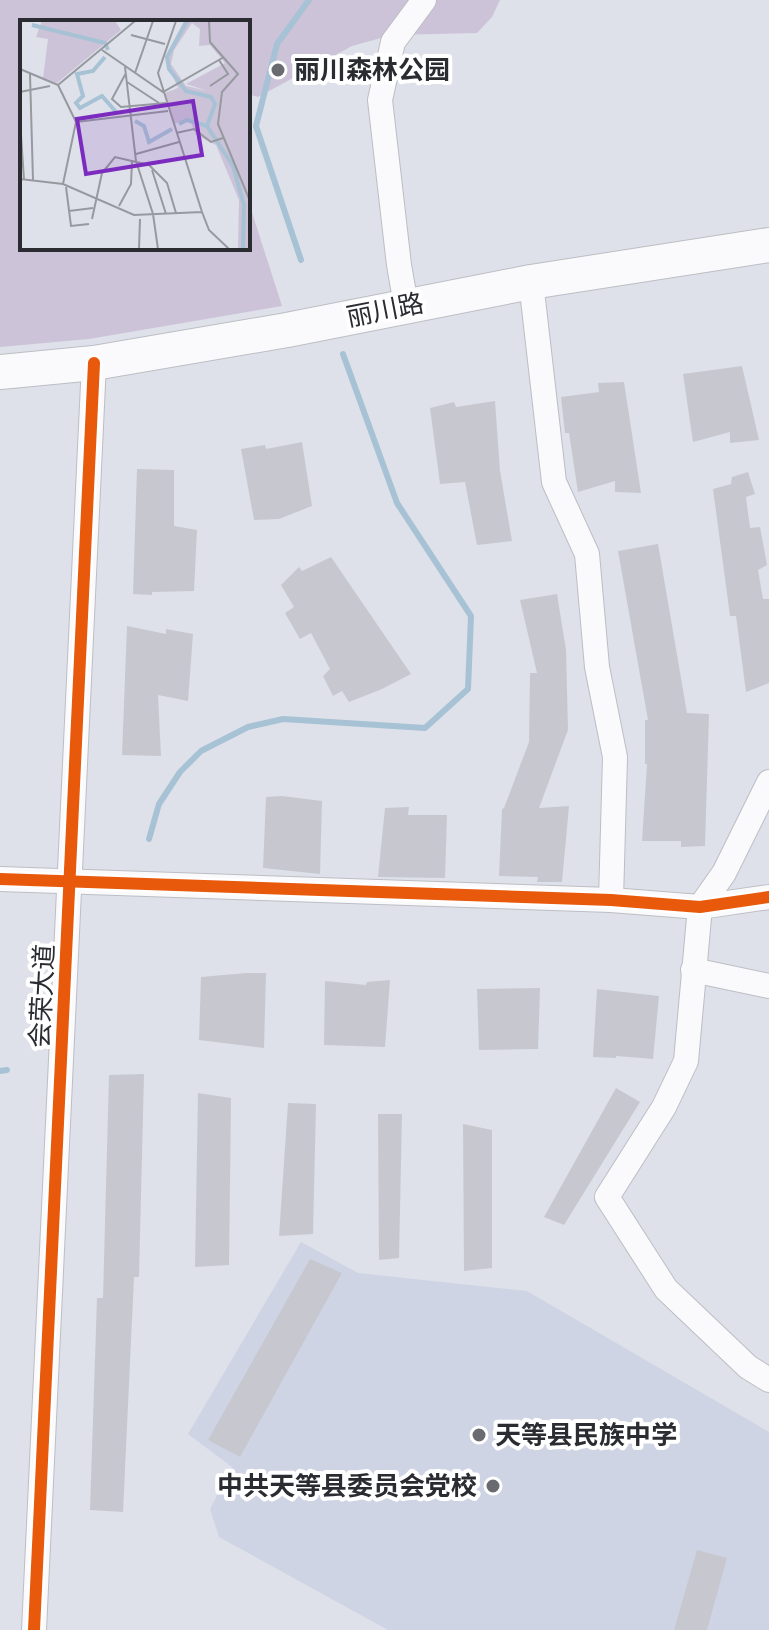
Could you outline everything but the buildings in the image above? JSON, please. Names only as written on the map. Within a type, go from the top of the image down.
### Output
[{"type":"main road","name":"丽川路","points":[[0,372],[94,363],[287,330],[531,282],[769,245]]},
{"type":"street","points":[[406,305],[380,100],[393,42],[424,0]]},
{"type":"street","points":[[531,282],[554,482],[587,554],[597,667],[615,757],[611,900]]},
{"type":"street","name":"会荣大道","points":[[34,1630],[94,363]]},
{"type":"street","points":[[769,782],[724,873],[700,907],[686,1061],[664,1107],[607,1197],[666,1289],[748,1367],[769,1380]]},
{"type":"street","points":[[0,879],[611,900],[700,907],[769,897]]},
{"type":"street","points":[[693,970],[769,986]]},
{"type":"shaded area","points":[[0,0],[500,0],[492,17],[477,33],[392,35],[352,46],[258,97],[250,95],[250,20],[20,20],[20,250],[250,250],[250,206],[282,306],[89,339],[0,347]]},
{"type":"shaded area","name":"天等县民族中学","points":[[301,1242],[358,1273],[527,1291],[769,1432],[769,1630],[388,1630],[219,1537],[210,1509],[232,1467],[188,1434]]},
{"type":"waterway","points":[[301,260],[256,126],[277,44],[309,0]]},
{"type":"waterway","points":[[149,839],[159,804],[180,772],[201,751],[248,727],[283,719],[425,728],[468,689],[471,616],[397,503],[343,354]]},
{"type":"waterway","points":[[0,1071],[7,1070]]},
{"type":"cycle path","points":[[34,1630],[94,363]]},
{"type":"cycle path","points":[[0,879],[611,900],[700,907],[769,897]]},
{"type":"place","name":"丽川森林公园","points":[[278,70]]},
{"type":"place","name":"天等县民族中学","points":[[479,1435]]},
{"type":"place","name":"中共天等县委员会党校","points":[[493,1486]]}]
